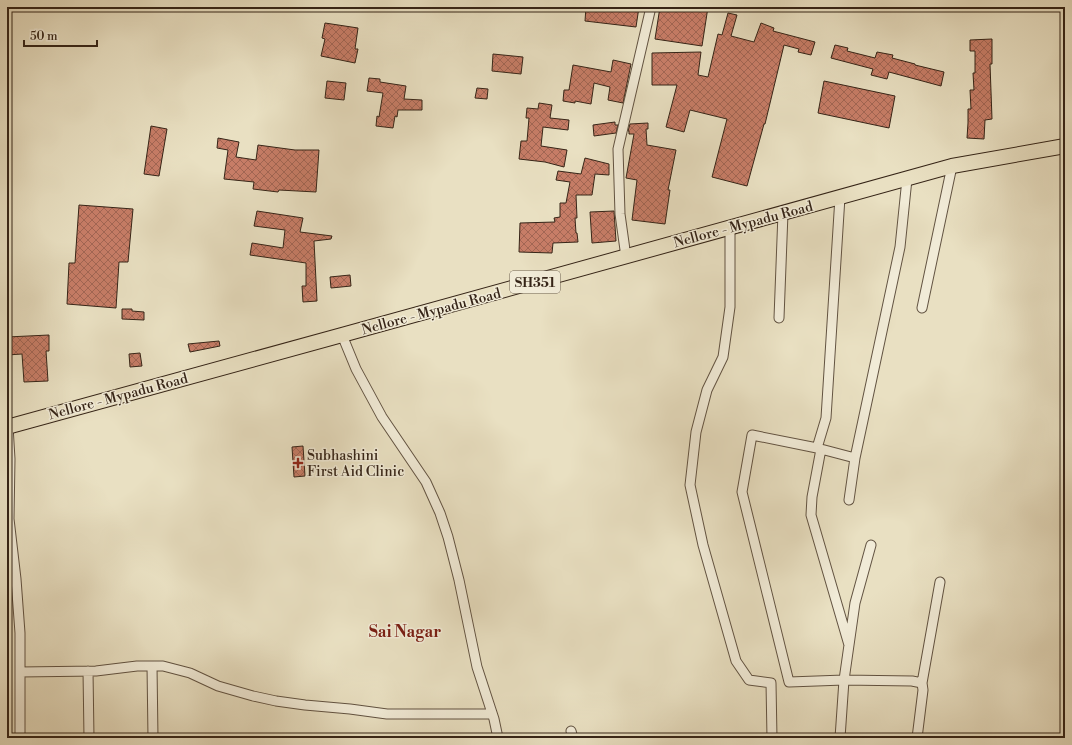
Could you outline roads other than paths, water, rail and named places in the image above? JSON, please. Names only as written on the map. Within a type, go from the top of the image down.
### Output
[{"type":"main road","name":"Nellore - Mypadu Road","points":[[7,427],[952,166],[1065,146]]},
{"type":"street","points":[[626,257],[620,214],[618,149],[651,7]]},
{"type":"street","points":[[922,308],[952,166]]},
{"type":"street","points":[[849,500],[878,347],[900,247],[907,179]]},
{"type":"street","points":[[840,197],[826,418],[819,448],[811,515],[849,645]]},
{"type":"street","points":[[779,318],[783,213]]},
{"type":"street","points":[[730,228],[730,307],[723,357],[707,390],[696,432],[690,485],[703,545],[736,661],[749,680],[771,683],[772,738]]},
{"type":"street","points":[[342,335],[360,376],[382,416],[426,482],[440,513],[448,537],[477,668],[498,738]]},
{"type":"street","points":[[7,427],[10,458],[9,519],[16,579],[20,633],[20,738]]},
{"type":"street","points":[[856,458],[819,448],[752,435],[742,492],[789,682],[844,680],[912,681],[922,683]]},
{"type":"street","points":[[840,738],[844,680],[855,603],[871,545]]},
{"type":"street","points":[[917,738],[923,690],[922,683],[940,582]]},
{"type":"street","points":[[20,672],[88,671],[137,666],[163,666],[190,673],[218,686],[253,696],[291,703],[387,714],[492,714]]},
{"type":"street","points":[[152,666],[153,738]]},
{"type":"street","points":[[88,671],[89,738]]},
{"type":"place","name":"Subhashini First Aid Clinic","points":[[298,463]]},
{"type":"district","name":"Sai Nagar","points":[[405,631]]}]
